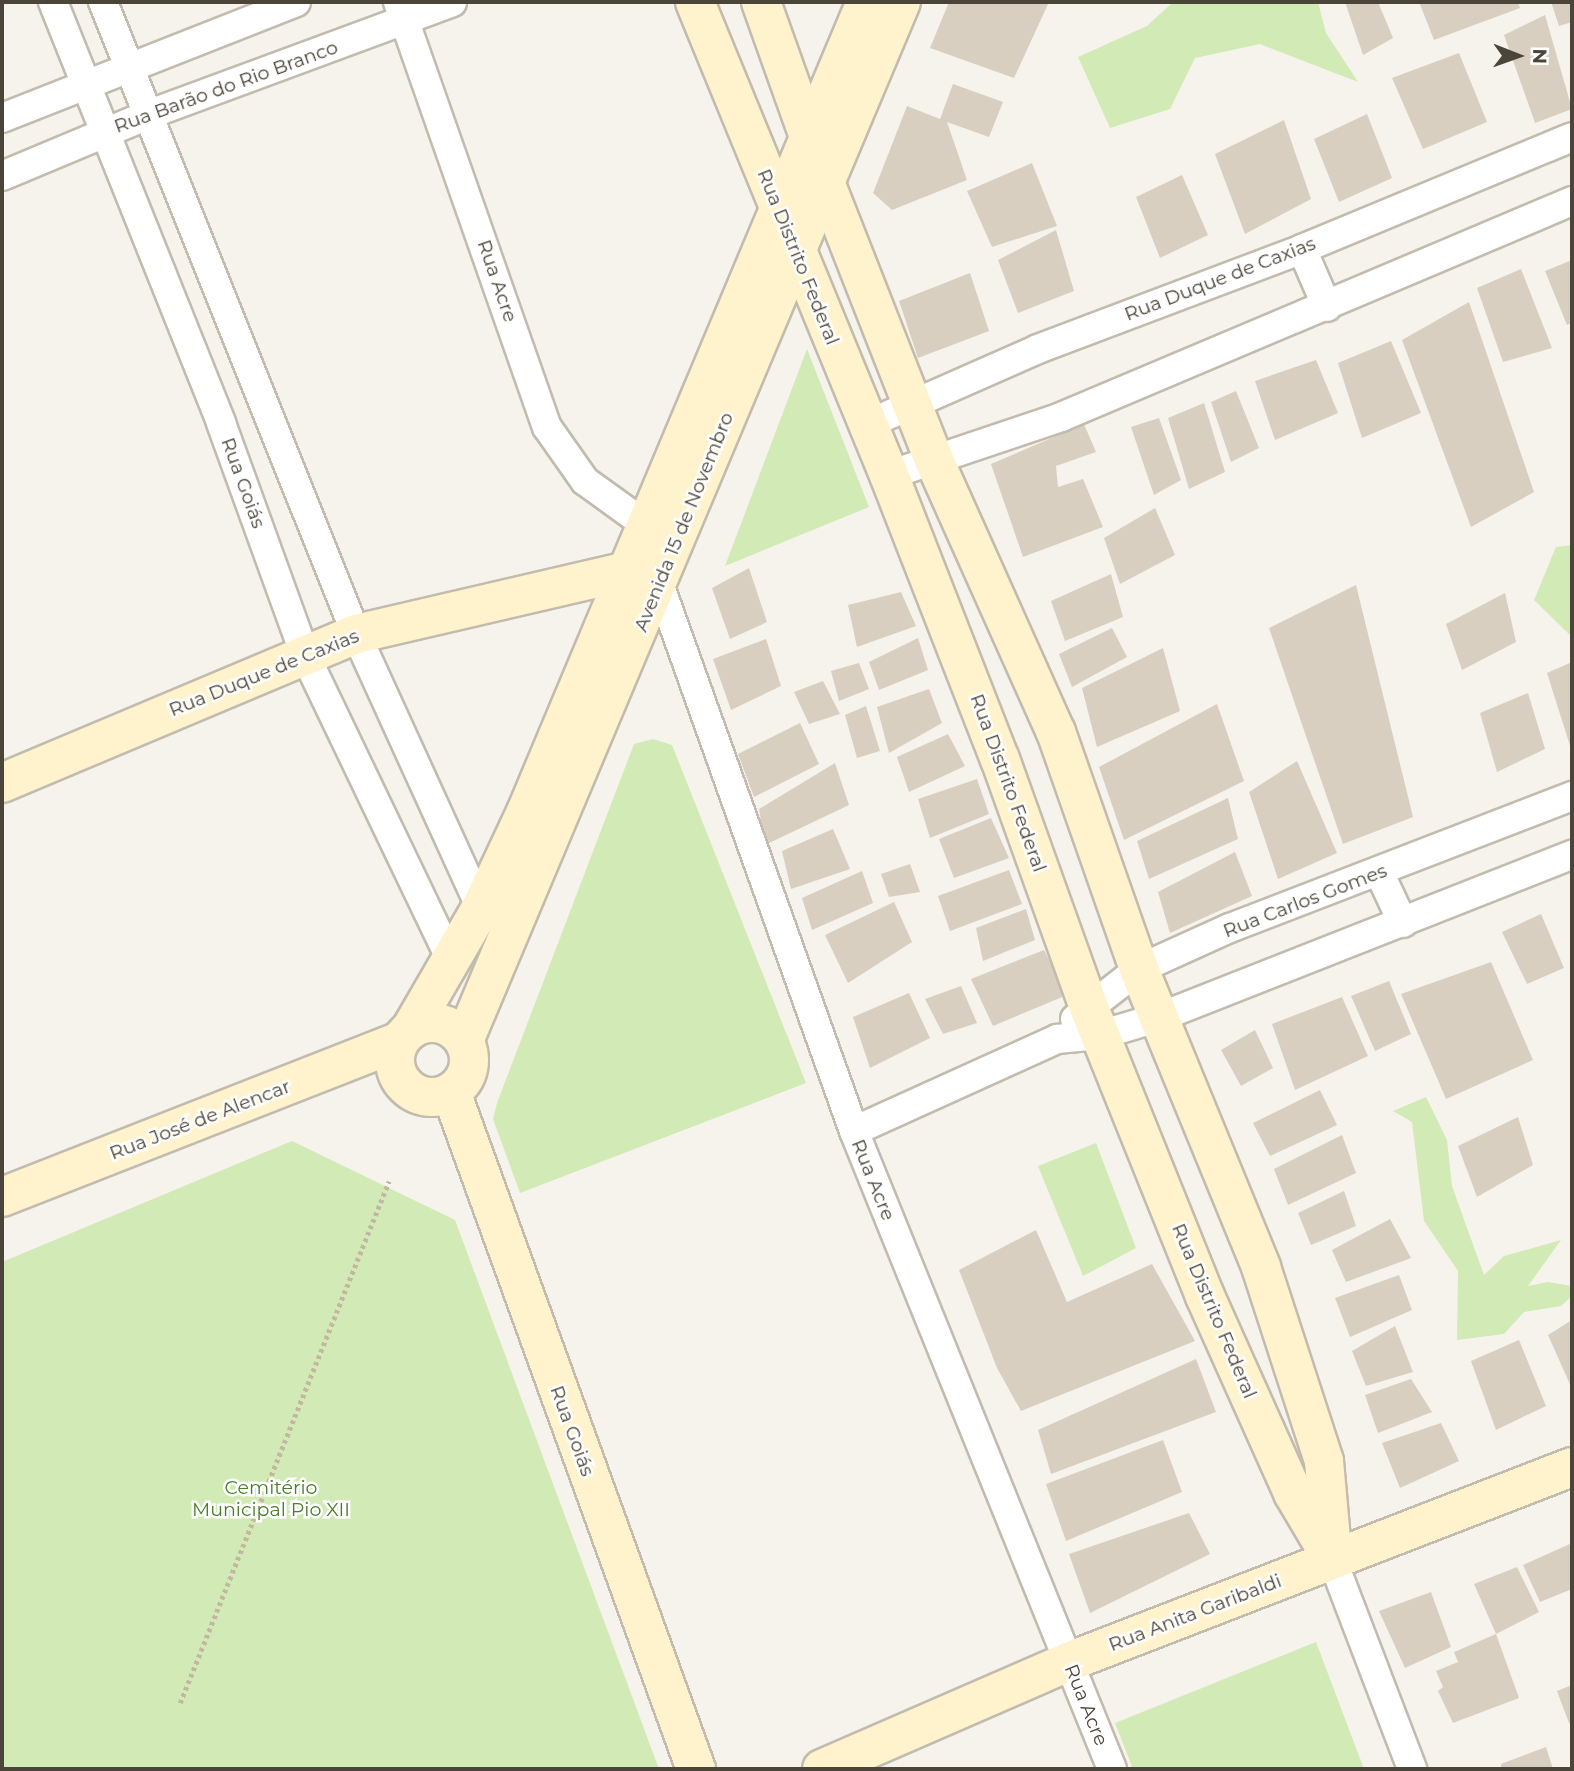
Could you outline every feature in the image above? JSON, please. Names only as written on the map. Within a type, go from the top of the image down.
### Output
[{"type":"street","name":"Rua Goiás","points":[[53,2],[221,423],[305,655],[450,957]]},
{"type":"street","points":[[103,2],[356,634],[481,908]]},
{"type":"street","points":[[2,118],[296,2]]},
{"type":"street","name":"Rua Barão do Rio Branco","points":[[2,176],[403,11],[452,2]]},
{"type":"street","name":"Rua Distrito Federal","points":[[695,2],[796,255],[889,475],[1000,759],[1094,1020],[1205,1296],[1293,1493],[1332,1559],[1412,1769]]},
{"type":"street","name":"Rua Distrito Federal","points":[[761,2],[825,182],[935,462],[1056,732],[1139,969],[1261,1267],[1324,1461],[1332,1559]]},
{"type":"street","name":"Avenida 15 de Novembro","points":[[866,2],[809,136],[780,214],[646,525],[641,577],[464,1041],[469,1059],[464,1079],[451,1092],[432,1098],[414,1093],[399,1079],[394,1061],[405,1035],[481,908],[526,812],[641,577],[796,255],[901,2]]},
{"type":"street","name":"Rua Acre","points":[[403,11],[547,427],[585,481],[646,525]]},
{"type":"street","name":"Rua Duque de Caxias","points":[[868,424],[912,402],[1301,248],[1572,136]]},
{"type":"street","points":[[889,475],[935,462],[1061,417],[1327,307],[1572,201]]},
{"type":"street","points":[[1301,248],[1327,307]]},
{"type":"street","points":[[221,423],[264,406]]},
{"type":"street","name":"Rua Acre","points":[[641,577],[854,1131],[1112,1769]]},
{"type":"street","name":"Rua Duque de Caxias","points":[[2,783],[356,634],[641,577]]},
{"type":"street","points":[[1000,759],[1056,732]]},
{"type":"street","name":"Rua Carlos Gomes","points":[[854,1131],[1094,1020],[1139,969],[1230,928],[1380,874],[1572,796]]},
{"type":"street","points":[[1094,1020],[1160,1017],[1572,855]]},
{"type":"street","points":[[1380,874],[1403,923]]},
{"type":"street","points":[[405,1035],[441,1024],[464,1041]]},
{"type":"street","name":"Rua José de Alencar","points":[[2,1197],[405,1035]]},
{"type":"street","name":"Rua Goiás","points":[[451,1092],[696,1769]]},
{"type":"street","points":[[1205,1296],[1261,1267]]},
{"type":"street","name":"Rua Anita Garibaldi","points":[[822,1769],[1068,1662],[1572,1467]]},
{"type":"path","points":[[180,1703],[389,1181]]},
{"type":"green space","points":[[1173,2],[1318,2],[1326,33],[1358,82],[1260,44],[1195,58],[1170,109],[1110,128],[1078,57],[1147,26]]},
{"type":"green space","points":[[807,349],[869,507],[725,566]]},
{"type":"green space","points":[[1572,545],[1572,637],[1534,600],[1556,547]]},
{"type":"green space","points":[[653,739],[672,745],[806,1083],[520,1193],[493,1119],[497,1103],[634,744]]},
{"type":"green space","points":[[1426,1097],[1447,1140],[1452,1186],[1484,1275],[1504,1256],[1561,1240],[1528,1286],[1548,1282],[1572,1286],[1572,1296],[1561,1306],[1524,1312],[1504,1334],[1457,1340],[1458,1271],[1424,1221],[1412,1122],[1393,1111]]},
{"type":"green space","name":"Cemitério Municipal Pio XII","points":[[292,1141],[455,1220],[659,1769],[2,1769],[2,1262]]},
{"type":"green space","points":[[1096,1143],[1136,1248],[1083,1276],[1038,1166]]},
{"type":"green space","points":[[1316,1642],[1364,1769],[1133,1769],[1115,1723]]},
{"type":"building","points":[[949,2],[1049,2],[1014,78],[930,48]]},
{"type":"building","points":[[1345,2],[1378,2],[1393,38],[1363,55]]},
{"type":"building","points":[[1419,2],[1518,2],[1520,8],[1434,40]]},
{"type":"building","points":[[1551,2],[1572,2],[1572,22],[1559,26]]},
{"type":"building","points":[[1545,15],[1572,109],[1535,123],[1504,35]]},
{"type":"building","points":[[1459,53],[1487,122],[1423,149],[1392,78]]},
{"type":"building","points":[[953,84],[1003,102],[989,137],[947,122],[967,180],[892,210],[873,193],[907,106],[940,119]]},
{"type":"building","points":[[1367,114],[1392,178],[1339,202],[1314,139]]},
{"type":"building","points":[[1284,120],[1311,199],[1245,234],[1215,154]]},
{"type":"building","points":[[1032,163],[1057,226],[992,247],[967,191]]},
{"type":"building","points":[[1182,175],[1208,235],[1160,258],[1136,197]]},
{"type":"building","points":[[1056,230],[1074,291],[1018,313],[998,260]]},
{"type":"building","points":[[1572,260],[1572,323],[1567,325],[1545,271]]},
{"type":"building","points":[[1521,269],[1552,348],[1503,362],[1477,288]]},
{"type":"building","points":[[970,273],[989,331],[918,358],[899,301]]},
{"type":"building","points":[[1469,302],[1534,492],[1471,527],[1402,340]]},
{"type":"building","points":[[1391,341],[1421,413],[1362,438],[1338,363]]},
{"type":"building","points":[[1316,360],[1338,413],[1275,440],[1255,381]]},
{"type":"building","points":[[1236,391],[1259,448],[1231,462],[1211,402]]},
{"type":"building","points":[[1204,403],[1225,472],[1189,489],[1168,418]]},
{"type":"building","points":[[1159,418],[1181,480],[1154,495],[1131,427]]},
{"type":"building","points":[[1084,424],[1096,452],[1056,466],[1058,487],[1083,479],[1103,527],[1023,557],[991,464]]},
{"type":"building","points":[[1155,508],[1175,555],[1120,584],[1104,538]]},
{"type":"building","points":[[749,568],[767,622],[730,639],[712,588]]},
{"type":"building","points":[[1111,574],[1123,617],[1065,641],[1051,601]]},
{"type":"building","points":[[1356,585],[1413,817],[1343,844],[1269,628]]},
{"type":"building","points":[[901,592],[916,626],[857,647],[848,605]]},
{"type":"building","points":[[1505,593],[1516,642],[1462,670],[1446,624]]},
{"type":"building","points":[[1112,628],[1127,657],[1072,687],[1059,654]]},
{"type":"building","points":[[918,638],[928,670],[879,690],[869,662]]},
{"type":"building","points":[[766,639],[781,686],[731,710],[713,659]]},
{"type":"building","points":[[1163,648],[1180,711],[1097,747],[1082,688]]},
{"type":"building","points":[[1572,662],[1572,752],[1547,673]]},
{"type":"building","points":[[859,663],[869,689],[839,701],[831,671]]},
{"type":"building","points":[[823,681],[840,714],[809,724],[794,692]]},
{"type":"building","points":[[929,689],[942,723],[889,753],[877,707]]},
{"type":"building","points":[[1528,693],[1545,749],[1497,772],[1480,713]]},
{"type":"building","points":[[1217,704],[1244,781],[1124,840],[1099,767]]},
{"type":"building","points":[[866,706],[880,751],[857,758],[845,715]]},
{"type":"building","points":[[800,723],[819,764],[754,797],[738,754]]},
{"type":"building","points":[[948,734],[965,766],[909,792],[897,757]]},
{"type":"building","points":[[1297,761],[1337,853],[1278,879],[1249,792]]},
{"type":"building","points":[[835,763],[849,805],[765,845],[759,809]]},
{"type":"building","points":[[977,779],[989,814],[930,838],[918,799]]},
{"type":"building","points":[[1228,798],[1238,839],[1149,879],[1137,841]]},
{"type":"building","points":[[991,818],[1009,858],[954,878],[939,839]]},
{"type":"building","points":[[833,829],[850,869],[791,889],[782,851]]},
{"type":"building","points":[[1235,852],[1252,896],[1170,933],[1158,892]]},
{"type":"building","points":[[910,864],[920,892],[889,897],[881,874]]},
{"type":"building","points":[[1009,870],[1022,904],[950,931],[938,896]]},
{"type":"building","points":[[862,871],[873,903],[812,930],[802,898]]},
{"type":"building","points":[[894,902],[912,942],[848,983],[825,935]]},
{"type":"building","points":[[1026,909],[1035,940],[983,961],[976,928]]},
{"type":"building","points":[[1541,914],[1564,968],[1527,984],[1502,932]]},
{"type":"building","points":[[1044,950],[1067,995],[993,1026],[971,979]]},
{"type":"building","points":[[1491,962],[1533,1060],[1446,1099],[1401,994]]},
{"type":"building","points":[[1389,981],[1411,1034],[1375,1051],[1351,996]]},
{"type":"building","points":[[961,986],[977,1023],[943,1034],[925,999]]},
{"type":"building","points":[[909,993],[930,1038],[870,1068],[853,1017]]},
{"type":"building","points":[[1342,997],[1368,1056],[1295,1090],[1272,1024]]},
{"type":"building","points":[[1255,1030],[1273,1068],[1241,1086],[1221,1050]]},
{"type":"building","points":[[1320,1090],[1337,1125],[1270,1156],[1253,1123]]},
{"type":"building","points":[[1518,1117],[1533,1165],[1477,1197],[1458,1146]]},
{"type":"building","points":[[1342,1135],[1356,1173],[1288,1205],[1274,1169]]},
{"type":"building","points":[[1344,1191],[1356,1226],[1311,1245],[1298,1213]]},
{"type":"building","points":[[1390,1219],[1411,1258],[1346,1282],[1332,1250]]},
{"type":"building","points":[[1036,1230],[1067,1302],[1152,1264],[1195,1341],[1021,1411],[997,1368],[959,1270]]},
{"type":"building","points":[[1399,1275],[1412,1310],[1350,1337],[1335,1298]]},
{"type":"building","points":[[1572,1320],[1572,1389],[1548,1335]]},
{"type":"building","points":[[1395,1326],[1413,1372],[1366,1386],[1352,1351]]},
{"type":"building","points":[[1519,1340],[1546,1406],[1496,1430],[1471,1361]]},
{"type":"building","points":[[1196,1359],[1216,1412],[1051,1474],[1038,1430]]},
{"type":"building","points":[[1411,1379],[1432,1412],[1378,1433],[1365,1395]]},
{"type":"building","points":[[1441,1423],[1459,1461],[1400,1488],[1382,1443]]},
{"type":"building","points":[[1163,1440],[1182,1492],[1066,1541],[1046,1484]]},
{"type":"building","points":[[1189,1513],[1210,1554],[1090,1613],[1069,1554]]},
{"type":"building","points":[[1572,1543],[1572,1589],[1540,1602],[1523,1565]]},
{"type":"building","points":[[1517,1567],[1539,1612],[1496,1634],[1474,1584]]},
{"type":"building","points":[[1431,1592],[1451,1647],[1405,1668],[1379,1611]]},
{"type":"building","points":[[1496,1634],[1519,1698],[1453,1723],[1438,1691],[1443,1687],[1436,1671],[1458,1662],[1454,1652]]},
{"type":"building","points":[[1572,1685],[1572,1722],[1569,1723],[1557,1691]]},
{"type":"building","points":[[1546,1747],[1553,1769],[1501,1769],[1501,1764]]}]
